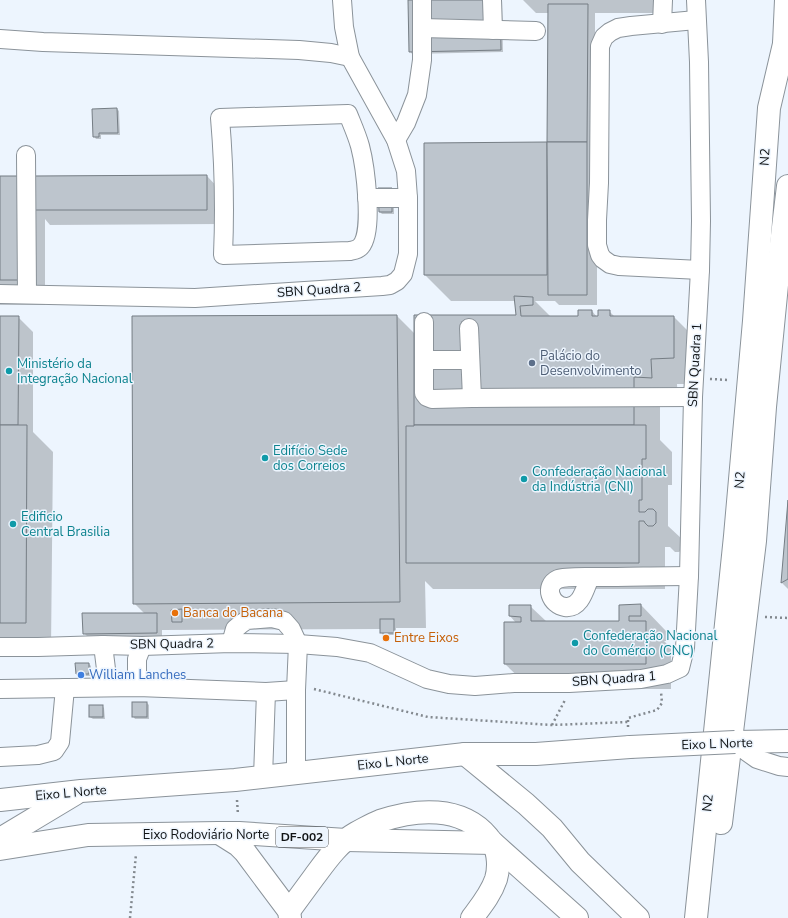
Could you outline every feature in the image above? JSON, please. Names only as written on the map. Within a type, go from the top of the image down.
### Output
[{"type":"main road","name":"N2","points":[[786,0],[784,44],[788,78]]},
{"type":"main road","name":"N2","points":[[696,918],[734,544],[754,321],[769,108],[784,44]]},
{"type":"main road","name":"N2","points":[[711,918],[714,879],[755,541],[764,415],[788,186]]},
{"type":"main road","points":[[754,321],[763,304],[768,257],[773,248],[781,244]]},
{"type":"main road","points":[[747,399],[752,415],[745,524],[748,533],[755,541]]},
{"type":"main road","name":"Eixo L Norte","points":[[0,800],[81,791],[235,780],[465,754],[536,754],[630,747],[788,741]]},
{"type":"main road","points":[[465,754],[526,804],[552,828],[580,862],[638,918]]},
{"type":"main road","points":[[0,839],[81,791]]},
{"type":"main road","points":[[219,833],[238,845],[289,914],[328,858],[346,840],[379,822],[404,815],[430,812],[452,814],[468,820],[481,829],[493,843],[577,918]]},
{"type":"main road","name":"Eixo Rodoviário Norte","points":[[0,849],[88,835],[219,833],[346,840],[493,843]]},
{"type":"main road","points":[[472,918],[491,891],[496,878],[498,864],[493,843]]},
{"type":"street","name":"SBN Quadra 2","points":[[0,294],[195,298],[382,286],[390,285],[397,281],[403,274],[408,254],[408,198],[406,171],[396,140],[350,57],[344,27],[342,0]]},
{"type":"street","points":[[396,140],[406,123],[417,95],[422,60],[422,0]]},
{"type":"street","points":[[492,0],[493,30]]},
{"type":"street","points":[[662,24],[663,0]]},
{"type":"street","name":"SBN Quadra 1","points":[[298,644],[370,653],[427,679],[449,684],[475,686],[514,683],[569,683],[641,679],[667,674],[680,668],[685,648],[689,576],[692,397],[695,370],[700,270],[701,214],[699,62],[696,0]]},
{"type":"street","points":[[696,20],[618,28],[604,37],[600,46],[597,245],[603,259],[610,264],[618,266],[700,270]]},
{"type":"street","points":[[422,28],[536,31]]},
{"type":"street","points":[[0,39],[299,50],[331,53],[350,57]]},
{"type":"street","points":[[348,114],[360,146],[367,198],[368,228],[362,246],[357,250],[223,256],[224,183],[220,118],[348,114]]},
{"type":"street","points":[[26,155],[27,294]]},
{"type":"street","points":[[367,198],[408,198]]},
{"type":"street","points":[[424,322],[424,393],[427,397],[432,399],[692,397]]},
{"type":"street","points":[[469,328],[472,398]]},
{"type":"street","points":[[424,360],[470,360]]},
{"type":"street","points":[[590,577],[689,576]]},
{"type":"street","points":[[231,643],[235,629],[247,620],[272,618],[284,621],[291,629],[298,644],[296,687],[296,773]]},
{"type":"street","name":"SBN Quadra 2","points":[[0,648],[231,643],[298,644]]},
{"type":"street","points":[[103,645],[106,669],[103,687]]},
{"type":"street","points":[[138,687],[137,659],[142,646]]},
{"type":"street","points":[[0,689],[138,687],[266,692],[296,687]]},
{"type":"street","points":[[0,756],[38,755],[54,751],[60,742],[65,688]]},
{"type":"street","points":[[263,776],[266,692]]},
{"type":"street","points":[[734,742],[757,758],[784,766]]},
{"type":"path","points":[[705,379],[730,380]]},
{"type":"path","points":[[764,617],[788,618]]},
{"type":"path","points":[[296,687],[428,717],[552,725],[628,720],[657,710]]},
{"type":"path","points":[[552,725],[566,698]]},
{"type":"path","points":[[130,918],[137,835]]},
{"type":"building","points":[[408,0],[500,0],[501,50],[409,52]]},
{"type":"building","points":[[548,4],[588,4],[587,142],[547,142]]},
{"type":"building","points":[[117,108],[118,133],[99,133],[99,137],[93,137],[92,109]]},
{"type":"building","points":[[547,142],[547,275],[424,275],[424,143]]},
{"type":"building","points":[[547,142],[587,142],[587,295],[548,295]]},
{"type":"building","points":[[207,175],[207,210],[34,210],[34,176]]},
{"type":"building","points":[[0,176],[19,176],[20,280],[0,280]]},
{"type":"building","points":[[378,188],[392,188],[392,212],[379,212]]},
{"type":"building","name":"Palácio do Desenvolvimento","points":[[514,296],[533,297],[533,305],[520,306],[521,316],[578,316],[578,310],[592,310],[592,316],[598,316],[598,310],[610,310],[610,316],[674,316],[674,358],[651,359],[652,378],[634,377],[634,425],[414,425],[414,315],[516,315]]},
{"type":"building","name":"Edifício Sede dos Correios","points":[[397,315],[400,602],[133,604],[132,316]]},
{"type":"building","name":"Ministério da Integração Nacional","points":[[0,316],[19,316],[18,425],[0,425]]},
{"type":"building","name":"Edificio Central Brasilia","points":[[0,425],[27,425],[26,623],[0,623]]},
{"type":"building","name":"Confederação Nacional da Indústria (CNI)","points":[[646,425],[646,459],[642,459],[642,500],[639,500],[639,512],[645,512],[648,509],[653,509],[656,512],[656,523],[653,526],[648,526],[644,521],[639,521],[639,563],[406,563],[406,426]]},
{"type":"building","points":[[788,500],[788,579],[781,583]]},
{"type":"building","name":"Confederação Nacional do Comércio (CNC)","points":[[641,604],[641,616],[629,616],[629,621],[646,621],[646,664],[504,664],[504,622],[521,622],[521,617],[509,616],[509,605],[531,605],[531,621],[619,621],[619,605]]},
{"type":"building","points":[[182,609],[182,622],[172,622],[171,610]]},
{"type":"building","points":[[82,613],[157,613],[157,633],[83,634]]},
{"type":"building","points":[[380,619],[394,619],[394,633],[380,633]]},
{"type":"building","points":[[75,663],[89,663],[89,674],[76,674]]},
{"type":"building","points":[[132,702],[147,702],[147,717],[132,717]]},
{"type":"building","points":[[89,705],[103,705],[103,717],[89,717]]},
{"type":"place","name":"Palácio do Desenvolvimento","points":[[532,363]]},
{"type":"place","name":"Ministério da Integração Nacional","points":[[9,371]]},
{"type":"place","name":"Edifício Sede dos Correios","points":[[265,458]]},
{"type":"place","name":"Confederação Nacional da Indústria (CNI)","points":[[524,479]]},
{"type":"place","name":"Edificio Central Brasilia","points":[[13,524]]},
{"type":"place","name":"Banca do Bacana","points":[[175,613]]},
{"type":"place","name":"Entre Eixos","points":[[386,638]]},
{"type":"place","name":"Confederação Nacional do Comércio (CNC)","points":[[575,643]]},
{"type":"place","name":"William Lanches","points":[[81,675]]}]
